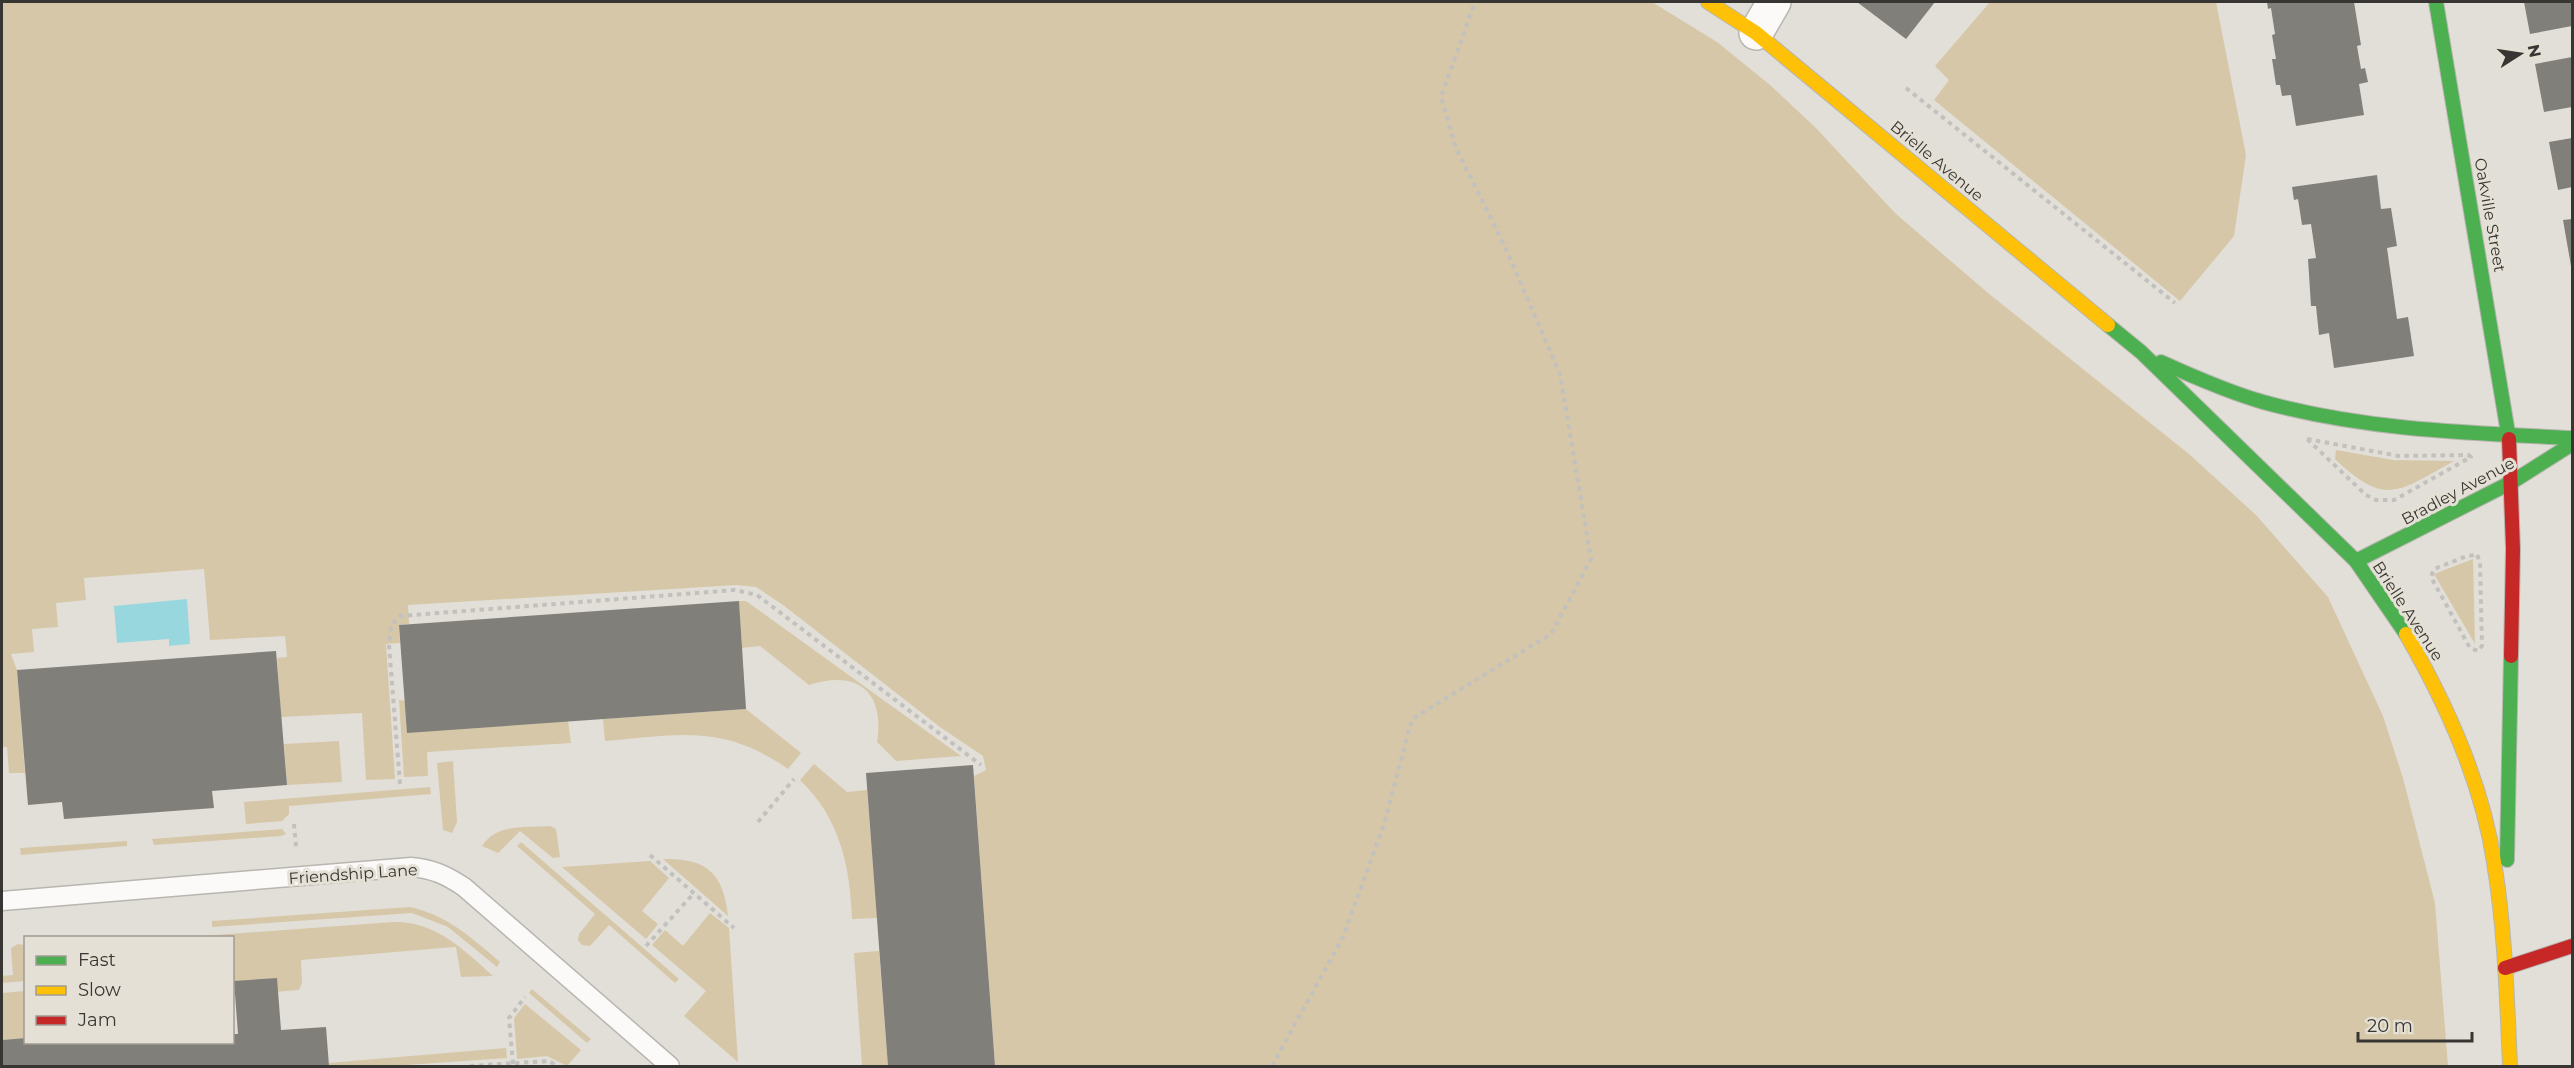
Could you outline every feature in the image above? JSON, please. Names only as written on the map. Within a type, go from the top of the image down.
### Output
[{"type":"street","name":"Brielle Avenue","points":[[1708,2],[1756,33],[2141,352],[2356,561],[2389,606],[2428,672],[2460,743],[2482,811],[2494,861],[2505,968],[2510,1066]]},
{"type":"street","points":[[1756,33],[1774,2]]},
{"type":"street","name":"Oakville Street","points":[[2436,2],[2509,435]]},
{"type":"street","name":"Brielle Avenue","points":[[2141,352],[2177,370],[2252,400],[2342,421],[2428,432],[2572,438]]},
{"type":"street","name":"Brielle Avenue","points":[[2505,968],[2512,482],[2509,435]]},
{"type":"street","name":"Bradley Avenue","points":[[2356,561],[2512,482],[2572,444]]},
{"type":"street","points":[[2505,968],[2572,946]]},
{"type":"lane","name":"Friendship Lane","points":[[2,901],[411,867],[427,869],[442,873],[464,887],[670,1066]]},
{"type":"path","points":[[1272,1066],[1343,937],[1384,824],[1412,720],[1551,634],[1591,559],[1560,374],[1506,249],[1456,148],[1441,97],[1475,2]]},
{"type":"path","points":[[1906,88],[2175,303]]},
{"type":"path","points":[[2307,439],[2398,456],[2468,455],[2471,457],[2466,461],[2394,500],[2384,501],[2366,495],[2307,439]]},
{"type":"path","points":[[2477,555],[2480,561],[2482,646],[2478,651],[2470,648],[2431,577],[2434,569],[2468,556],[2477,555]]},
{"type":"path","points":[[400,784],[389,645],[391,625],[400,616],[735,590],[757,595],[981,765]]},
{"type":"path","points":[[758,822],[794,779]]},
{"type":"path","points":[[650,855],[734,928]]},
{"type":"path","points":[[646,946],[694,893]]},
{"type":"path","points":[[513,1064],[509,1018],[525,997]]},
{"type":"path","points":[[470,1066],[549,1061],[556,1066]]},
{"type":"shaded area","points":[[2,2],[1652,2],[1717,42],[1770,85],[1815,127],[1895,213],[1988,293],[2189,454],[2256,515],[2328,597],[2383,716],[2403,778],[2435,903],[2448,1066],[995,1066],[974,776],[986,770],[983,756],[940,727],[783,605],[756,587],[737,585],[408,605],[409,624],[399,625],[400,643],[386,644],[395,779],[366,780],[362,713],[281,717],[277,658],[287,657],[285,636],[210,640],[204,569],[84,578],[86,600],[56,603],[58,627],[32,629],[34,652],[11,654],[17,670],[25,773],[9,773],[7,747],[2,747]]},
{"type":"shaded area","points":[[1990,2],[2216,2],[2246,155],[2234,236],[2180,301],[1934,100],[1949,80],[1935,66]]},
{"type":"shaded area","points":[[2336,450],[2393,460],[2454,461],[2406,486],[2393,490],[2381,489],[2367,484],[2352,474],[2335,459]]},
{"type":"shaded area","points":[[2473,559],[2475,644],[2434,574]]},
{"type":"shaded area","points":[[739,601],[746,601],[961,756],[896,761],[877,742],[877,710],[872,698],[864,689],[854,683],[841,680],[809,685],[760,646],[742,648]]},
{"type":"shaded area","points":[[399,700],[568,721],[571,743],[427,752],[428,776],[404,777]]},
{"type":"shaded area","points":[[746,709],[801,753],[788,769],[764,754],[721,738],[678,735],[605,741],[603,719]]},
{"type":"shaded area","points":[[339,741],[342,782],[287,785],[284,744]]},
{"type":"shaded area","points":[[453,761],[457,822],[452,833],[443,830],[437,763]]},
{"type":"shaded area","points":[[814,764],[847,792],[867,790],[877,918],[852,919],[849,880],[834,827],[825,810],[800,780]]},
{"type":"shaded area","points":[[430,787],[431,794],[289,806],[289,814],[282,821],[246,824],[244,802]]},
{"type":"shaded area","points":[[550,826],[556,829],[560,857],[553,858],[520,831],[498,853],[482,846],[496,833],[504,830]]},
{"type":"shaded area","points":[[282,829],[286,834],[281,836],[154,845],[152,839]]},
{"type":"shaded area","points":[[127,841],[127,846],[21,855],[20,848]]},
{"type":"shaded area","points":[[521,842],[679,979],[675,983],[609,925],[590,946],[582,945],[578,940],[579,934],[595,914],[517,846]]},
{"type":"shaded area","points":[[663,859],[691,861],[710,871],[722,889],[728,916]]},
{"type":"shaded area","points":[[650,861],[669,878],[642,911],[658,924],[646,939],[562,867]]},
{"type":"shaded area","points":[[410,907],[436,916],[458,928],[500,962],[497,967],[448,927],[412,913],[212,927],[212,921]]},
{"type":"shaded area","points":[[710,913],[729,928],[738,1062],[684,1016],[706,991],[652,945],[665,930],[683,946]]},
{"type":"shaded area","points":[[393,922],[408,923],[423,926],[448,939],[493,976],[461,977],[456,947],[442,948],[301,960],[302,983],[299,990],[234,995],[234,936],[203,936]]},
{"type":"shaded area","points":[[18,944],[24,945],[24,981],[2,983],[2,976],[13,975],[11,948]]},
{"type":"shaded area","points":[[879,951],[888,1066],[862,1066],[854,953]]},
{"type":"shaded area","points":[[532,989],[591,1039],[587,1043],[529,993]]},
{"type":"shaded area","points":[[24,991],[24,1038],[2,1040],[2,993]]},
{"type":"shaded area","points":[[525,1004],[581,1050],[567,1066],[547,1056],[517,1059],[514,1018]]},
{"type":"shaded area","points":[[506,1048],[507,1058],[392,1066],[329,1066],[329,1063]]},
{"type":"water","points":[[187,599],[190,644],[169,646],[169,639],[117,643],[114,606]]},
{"type":"building","points":[[1857,2],[1935,2],[1906,39]]},
{"type":"building","points":[[2267,2],[2354,2],[2361,45],[2357,46],[2361,69],[2365,68],[2368,82],[2359,84],[2364,115],[2296,126],[2291,95],[2282,96],[2280,85],[2276,85],[2272,59],[2276,59],[2272,35],[2275,34],[2271,8],[2268,9]]},
{"type":"building","points":[[2524,2],[2572,2],[2572,26],[2530,34]]},
{"type":"building","points":[[2572,57],[2572,107],[2544,112],[2535,64]]},
{"type":"building","points":[[2572,138],[2572,187],[2558,190],[2549,142]]},
{"type":"building","points":[[2377,175],[2381,209],[2391,208],[2397,246],[2387,248],[2397,319],[2408,317],[2414,356],[2334,368],[2329,333],[2319,335],[2316,306],[2311,306],[2308,259],[2316,258],[2311,224],[2302,225],[2298,199],[2294,200],[2292,187]]},
{"type":"building","points":[[2572,219],[2572,266],[2571,266],[2563,220]]},
{"type":"building","points":[[739,601],[746,709],[407,733],[399,625]]},
{"type":"building","points":[[276,651],[287,785],[212,791],[214,808],[64,819],[62,802],[28,805],[17,670]]},
{"type":"building","points":[[973,765],[995,1066],[888,1066],[866,773]]},
{"type":"building","points":[[277,978],[281,1030],[326,1027],[329,1066],[2,1066],[2,1040],[24,1038],[24,1044],[234,1044],[234,1034],[238,1034],[234,981]]},
{"type":"traffic: fast","points":[[2436,2],[2509,439]]},
{"type":"traffic: fast","points":[[2108,325],[2141,352],[2356,561],[2406,634]]},
{"type":"traffic: fast","points":[[2161,362],[2250,398],[2339,419],[2416,429],[2572,438]]},
{"type":"traffic: fast","points":[[2356,561],[2512,482],[2572,444]]},
{"type":"traffic: fast","points":[[2507,860],[2511,656]]},
{"type":"traffic: slow","points":[[1708,2],[1756,33],[2108,325]]},
{"type":"traffic: slow","points":[[2406,634],[2448,715],[2481,802],[2498,887],[2507,989],[2510,1066]]},
{"type":"traffic: jam","points":[[2509,439],[2513,549],[2511,656]]},
{"type":"traffic: jam","points":[[2505,968],[2572,946]]}]
